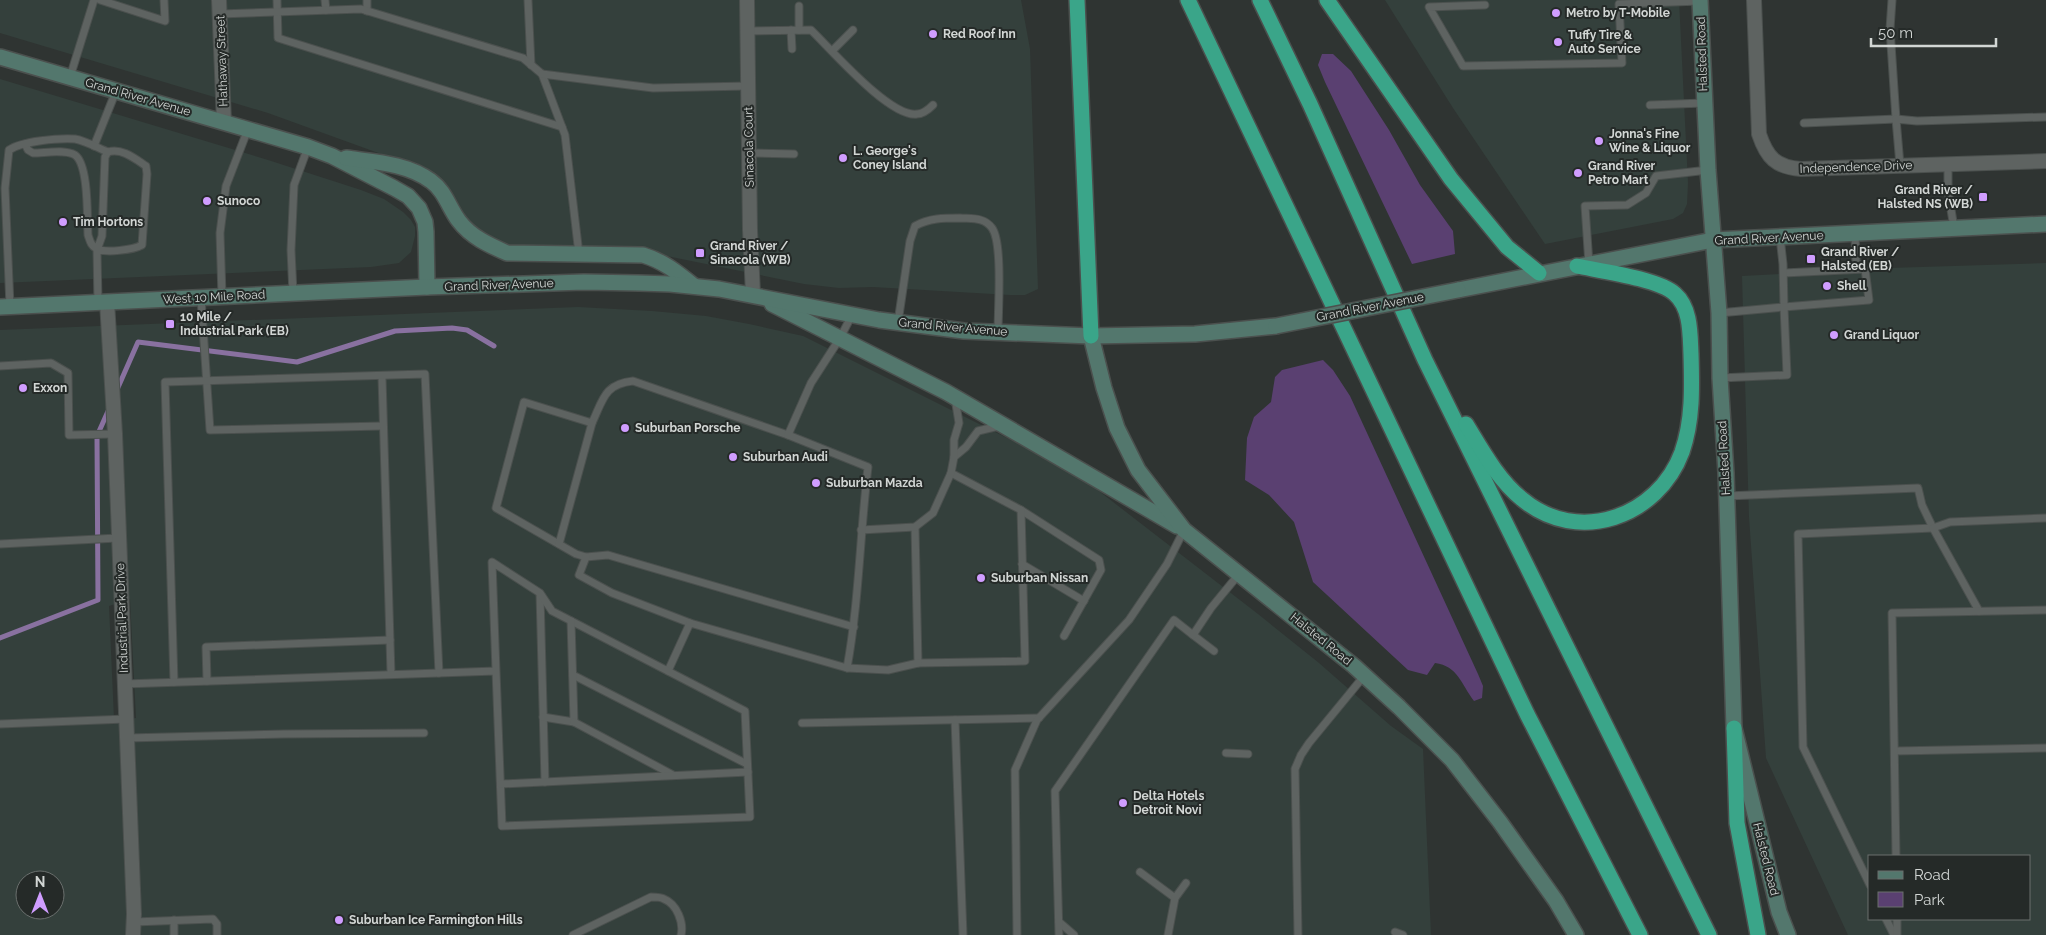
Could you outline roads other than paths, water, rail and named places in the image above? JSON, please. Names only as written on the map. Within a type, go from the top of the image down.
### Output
[{"type":"highway","points":[[1077,0],[1091,336]]},
{"type":"highway","points":[[1188,0],[1528,714],[1640,935]]},
{"type":"highway","points":[[1260,0],[1310,104],[1425,360],[1709,935]]},
{"type":"highway","points":[[1327,0],[1451,179],[1507,247],[1539,273]]},
{"type":"highway","points":[[1425,360],[1488,459],[1507,485],[1522,500],[1552,516],[1579,522],[1610,519],[1642,506],[1666,482],[1683,451],[1688,430],[1692,406],[1692,372],[1687,311],[1675,294],[1657,284],[1583,265]]},
{"type":"highway","points":[[1734,728],[1737,823],[1758,935]]},
{"type":"main road","name":"Halsted Road","points":[[1702,0],[1704,103],[1719,313],[1734,728],[1779,912],[1788,935]]},
{"type":"main road","name":"Grand River Avenue","points":[[0,57],[308,147],[332,156],[408,196],[419,208],[425,222],[427,287],[584,282],[670,284],[753,294],[852,315],[964,331],[1091,336],[1195,334],[1276,326],[1714,240],[2046,224]]},
{"type":"main road","name":"Grand River Avenue","points":[[332,156],[399,166],[431,181],[444,194],[459,221],[468,231],[487,244],[507,253],[643,255],[659,260],[694,286]]},
{"type":"main road","name":"West 10 Mile Road","points":[[5,306],[427,287]]},
{"type":"main road","points":[[753,294],[955,397],[1184,530]]},
{"type":"main road","name":"Halsted Road","points":[[1091,336],[1104,388],[1117,428],[1138,470],[1184,530],[1364,675],[1452,760],[1500,822],[1556,901],[1576,935]]},
{"type":"street","name":"Sinacola Court","points":[[747,0],[753,294]]},
{"type":"street","name":"Independence Drive","points":[[1754,0],[1759,134],[1764,150],[1775,161],[1787,168],[2046,161]]},
{"type":"street","name":"Hathaway Street","points":[[219,7],[224,122]]},
{"type":"street","name":"Industrial Park Drive","points":[[103,302],[115,434],[133,929]]},
{"type":"lane","points":[[70,77],[94,0]]},
{"type":"lane","points":[[100,0],[165,21],[164,0]]},
{"type":"lane","points":[[277,0],[278,38],[562,127]]},
{"type":"lane","points":[[325,0],[326,10]]},
{"type":"lane","points":[[366,0],[367,11]]},
{"type":"lane","points":[[528,0],[531,65]]},
{"type":"lane","points":[[1485,5],[1429,7],[1463,66],[1622,63],[1619,4],[1702,0]]},
{"type":"lane","points":[[1892,0],[1890,29],[1900,165]]},
{"type":"lane","points":[[792,49],[799,6]]},
{"type":"lane","points":[[219,7],[277,12],[361,9],[523,58],[542,74],[562,127],[568,160],[579,254]]},
{"type":"lane","points":[[747,32],[811,30],[882,100],[903,112],[916,114],[928,110],[933,104]]},
{"type":"lane","points":[[832,51],[853,30]]},
{"type":"lane","points":[[542,74],[653,88],[748,86]]},
{"type":"lane","points":[[94,146],[116,90]]},
{"type":"lane","points":[[1650,105],[1704,103]]},
{"type":"lane","points":[[1804,123],[2046,117]]},
{"type":"lane","points":[[222,296],[220,233],[226,186],[248,129]]},
{"type":"lane","points":[[5,306],[5,188],[9,150],[15,146],[25,144],[45,141],[75,139],[108,152],[130,155],[146,166],[144,236],[142,245],[137,248],[97,250],[91,244],[88,235],[84,174],[81,161],[75,155],[66,152],[33,153],[28,150],[25,144]]},
{"type":"lane","points":[[293,294],[291,250],[294,185],[308,147]]},
{"type":"lane","points":[[103,302],[97,250],[102,236],[105,156],[108,152]]},
{"type":"lane","points":[[749,153],[794,154]]},
{"type":"lane","points":[[1948,164],[1948,191],[1954,228]]},
{"type":"lane","points":[[1583,265],[1585,206],[1627,205],[1646,193],[1656,176],[1708,170]]},
{"type":"lane","points":[[898,322],[910,241],[915,226],[925,220],[948,218],[980,219],[992,228],[997,243],[999,273],[998,332]]},
{"type":"lane","points":[[1719,313],[1784,307],[1810,301],[1848,302],[1869,300],[1865,269],[1856,262],[1855,233]]},
{"type":"lane","points":[[1720,378],[1787,375],[1784,273],[1780,237]]},
{"type":"lane","points":[[1784,273],[1809,275],[1865,269]]},
{"type":"lane","points":[[1847,294],[1848,302]]},
{"type":"lane","points":[[201,298],[210,430],[382,426]]},
{"type":"lane","points":[[788,435],[811,383],[840,338],[852,315]]},
{"type":"lane","points":[[0,366],[51,363],[63,370],[68,373],[69,436],[115,434]]},
{"type":"lane","points":[[174,682],[165,382],[382,377],[425,374],[439,673]]},
{"type":"lane","points":[[382,377],[391,674]]},
{"type":"lane","points":[[559,544],[592,423],[609,389],[622,382],[632,381],[788,435],[868,467],[854,627],[847,668]]},
{"type":"lane","points":[[861,530],[915,527],[933,514],[951,472],[954,457],[954,440],[959,423],[955,397]]},
{"type":"lane","points":[[592,423],[524,402],[496,508],[586,557],[608,555],[854,627]]},
{"type":"lane","points":[[954,457],[966,447],[978,431],[1002,425]]},
{"type":"lane","points":[[951,472],[1021,510],[1099,560],[1101,570],[1064,636]]},
{"type":"lane","points":[[1726,496],[1918,488],[1922,505],[1933,528],[1979,611]]},
{"type":"lane","points":[[586,557],[579,576],[612,593],[690,623],[847,668],[888,670],[918,663],[1025,662],[1021,510]]},
{"type":"lane","points":[[1868,881],[1803,747],[1798,534],[1933,528],[1950,522],[2046,518]]},
{"type":"lane","points":[[915,527],[918,663]]},
{"type":"lane","points":[[1017,935],[1015,770],[1039,718],[1129,620],[1167,564],[1184,530]]},
{"type":"lane","points":[[0,544],[118,538]]},
{"type":"lane","points":[[492,562],[540,593],[552,611],[745,711],[750,817],[502,826],[492,562]]},
{"type":"lane","points":[[1022,564],[1084,601]]},
{"type":"lane","points":[[1193,635],[1211,608],[1239,573]]},
{"type":"lane","points":[[540,593],[545,782]]},
{"type":"lane","points":[[1896,855],[1892,612],[2046,610]]},
{"type":"lane","points":[[1060,935],[1055,791],[1174,620],[1214,651]]},
{"type":"lane","points":[[571,621],[574,722]]},
{"type":"lane","points":[[668,671],[690,623]]},
{"type":"lane","points":[[207,681],[206,647],[390,640]]},
{"type":"lane","points":[[124,684],[496,671]]},
{"type":"lane","points":[[573,675],[748,768]]},
{"type":"lane","points":[[1298,935],[1295,769],[1300,755],[1308,743],[1364,675]]},
{"type":"lane","points":[[543,717],[574,722],[674,776]]},
{"type":"lane","points":[[802,723],[1039,718]]},
{"type":"lane","points":[[0,724],[126,719]]},
{"type":"lane","points":[[955,720],[963,935]]},
{"type":"lane","points":[[126,738],[424,733]]},
{"type":"lane","points":[[1895,751],[2046,748]]},
{"type":"lane","points":[[1226,753],[1248,754]]},
{"type":"lane","points":[[501,784],[674,776],[748,768]]},
{"type":"lane","points":[[1140,872],[1174,898]]},
{"type":"lane","points":[[1168,935],[1174,898],[1186,883]]},
{"type":"lane","points":[[573,935],[651,897],[664,899],[674,908],[682,921],[681,935]]},
{"type":"lane","points":[[133,929],[174,920],[213,919],[217,924],[217,935]]},
{"type":"lane","points":[[174,920],[174,935]]},
{"type":"lane","points":[[1887,920],[1895,935]]},
{"type":"lane","points":[[1895,935],[1897,920]]},
{"type":"lane","points":[[1059,922],[1074,935]]},
{"type":"lane","points":[[1395,932],[1404,935]]},
{"type":"waterway","points":[[116,392],[138,342],[297,362],[395,331],[452,328],[467,330],[494,346]]},
{"type":"waterway","points":[[0,638],[98,600],[97,436],[109,409]]},
{"type":"place","name":"Metro by T-Mobile","points":[[1556,13]]},
{"type":"place","name":"Red Roof Inn","points":[[933,34]]},
{"type":"place","name":"Tuffy Tire & Auto Service","points":[[1558,42]]},
{"type":"place","name":"Jonna's Fine Wine & Liquor","points":[[1599,141]]},
{"type":"place","name":"L. George's Coney Island","points":[[843,158]]},
{"type":"place","name":"Grand River Petro Mart","points":[[1578,173]]},
{"type":"place","name":"Grand River / Halsted NS (WB)","points":[[1983,197]]},
{"type":"place","name":"Sunoco","points":[[207,201]]},
{"type":"place","name":"Tim Hortons","points":[[63,222]]},
{"type":"place","name":"Grand River / Sinacola (WB)","points":[[700,253]]},
{"type":"place","name":"Grand River / Halsted (EB)","points":[[1811,259]]},
{"type":"place","name":"Shell","points":[[1827,286]]},
{"type":"place","name":"10 Mile / Industrial Park (EB)","points":[[170,324]]},
{"type":"place","name":"Grand Liquor","points":[[1834,335]]},
{"type":"place","name":"Exxon","points":[[23,388]]},
{"type":"place","name":"Suburban Porsche","points":[[625,428]]},
{"type":"place","name":"Suburban Audi","points":[[733,457]]},
{"type":"place","name":"Suburban Mazda","points":[[816,483]]},
{"type":"place","name":"Suburban Nissan","points":[[981,578]]},
{"type":"place","name":"Delta Hotels Detroit Novi","points":[[1123,803]]},
{"type":"place","name":"Suburban Ice Farmington Hills","points":[[339,920]]}]
